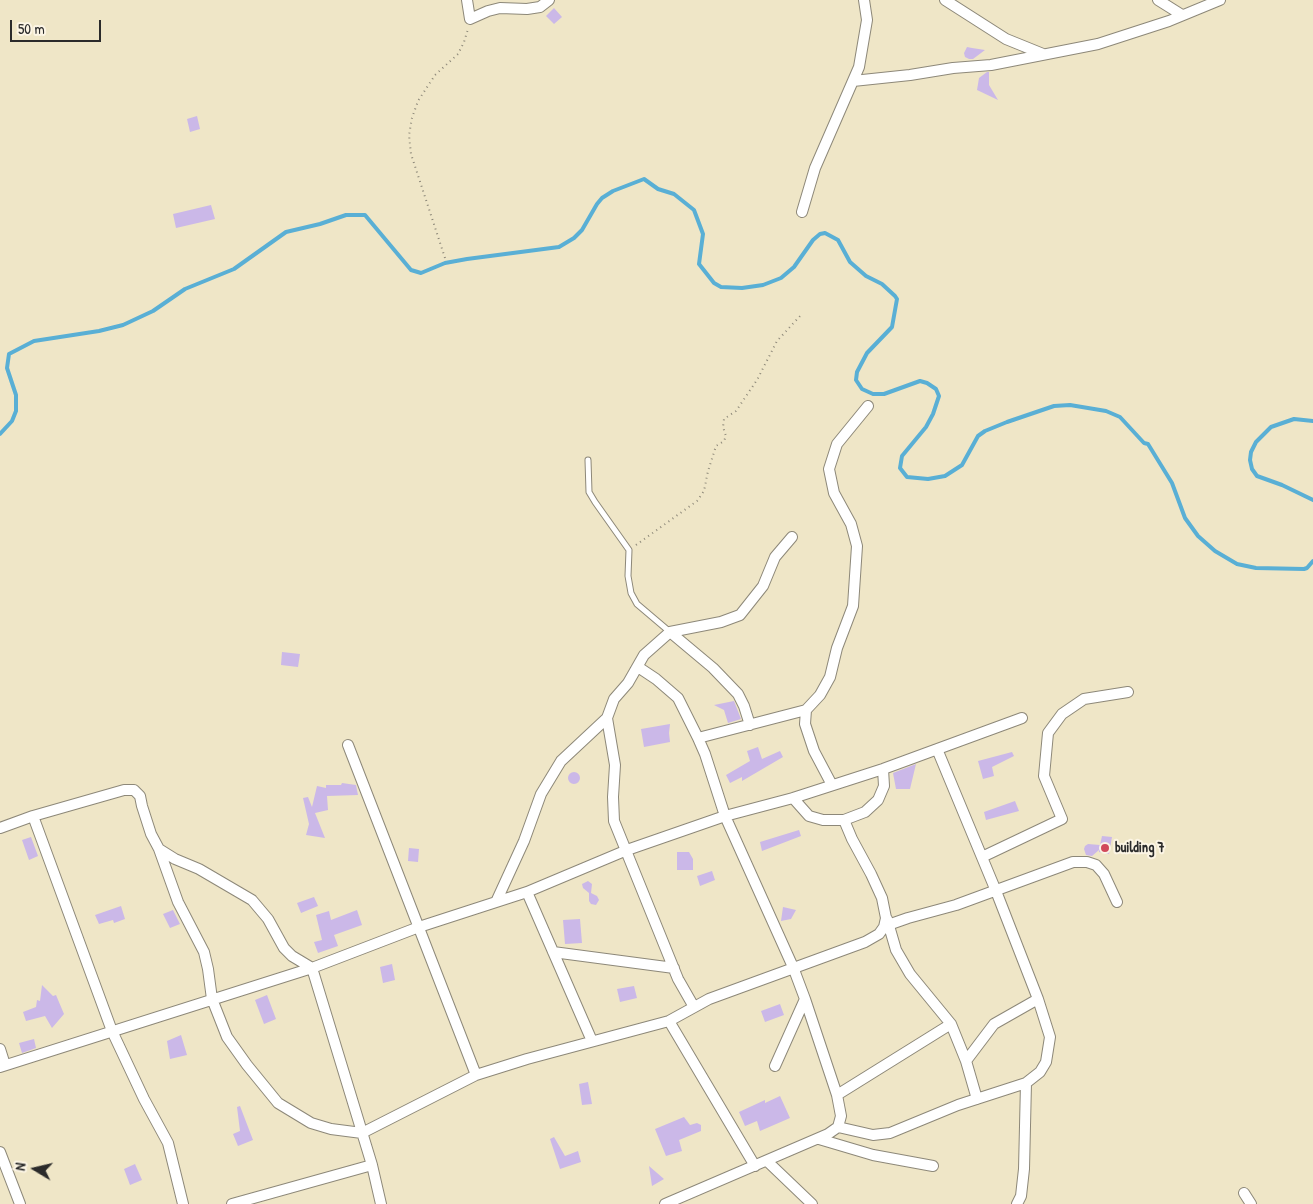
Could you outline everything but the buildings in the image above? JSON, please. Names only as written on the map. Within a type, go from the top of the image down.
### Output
[{"type":"street","points":[[467,0],[470,19],[500,8],[527,9],[540,7],[549,0]]},
{"type":"street","points":[[802,212],[815,168],[859,67],[867,20],[864,0]]},
{"type":"street","points":[[945,0],[1006,39],[1044,55]]},
{"type":"street","points":[[1158,0],[1182,15]]},
{"type":"street","points":[[854,81],[991,65],[1098,44],[1169,21],[1220,0]]},
{"type":"street","points":[[698,738],[806,710],[820,695],[830,677],[837,648],[853,606],[858,546],[851,524],[834,493],[830,469],[837,444],[868,406]]},
{"type":"street","points":[[496,902],[524,841],[541,794],[561,761],[607,718],[614,699],[628,683],[644,655],[670,632],[721,622],[740,615],[764,586],[775,557],[792,538]]},
{"type":"street","points":[[670,632],[714,668],[738,694],[750,725]]},
{"type":"street","points":[[638,666],[678,698],[698,738],[725,816],[793,967],[836,1095],[841,1116],[838,1126],[819,1139],[665,1204]]},
{"type":"street","points":[[982,857],[1062,819],[1044,776],[1048,733],[1062,714],[1084,699],[1128,692]]},
{"type":"street","points":[[806,710],[805,724],[814,751],[832,785]]},
{"type":"street","points":[[607,718],[615,765],[614,822],[627,850],[678,980],[694,1007]]},
{"type":"street","points":[[0,1050],[3,1066],[312,968],[419,927],[527,892],[627,850],[725,816],[793,798],[883,768],[1022,718]]},
{"type":"street","points":[[348,745],[476,1075]]},
{"type":"street","points":[[838,1126],[873,1135],[890,1134],[977,1099],[1026,1083],[1040,1072],[1046,1062],[1050,1037],[1038,999],[996,891],[937,749]]},
{"type":"street","points":[[793,798],[809,816],[824,820],[844,820],[865,812],[878,800],[884,786],[883,768]]},
{"type":"street","points":[[0,828],[33,816],[124,790],[134,790],[140,796],[151,834],[159,849],[178,902],[204,952],[212,999],[227,1037],[278,1103],[311,1122],[331,1129],[362,1133],[476,1075],[669,1020],[683,1015],[709,999],[865,942],[878,934],[887,922],[956,905],[1074,862],[1087,862],[1096,865],[1104,874],[1116,902]]},
{"type":"street","points":[[33,816],[112,1031],[144,1099],[168,1143],[183,1204]]},
{"type":"street","points":[[844,820],[882,898],[896,950],[910,974],[951,1024],[966,1061],[977,1099]]},
{"type":"street","points":[[159,849],[175,859],[199,869],[252,900],[268,919],[284,948],[292,956],[312,968],[372,1165],[381,1204]]},
{"type":"street","points":[[527,892],[592,1041]]},
{"type":"street","points":[[554,952],[674,968]]},
{"type":"street","points":[[775,1066],[805,999]]},
{"type":"street","points":[[966,1061],[994,1024],[1038,999]]},
{"type":"street","points":[[669,1020],[756,1166]]},
{"type":"street","points":[[836,1095],[951,1024]]},
{"type":"street","points":[[1017,1204],[1024,1169],[1026,1083]]},
{"type":"street","points":[[819,1139],[873,1156],[933,1166]]},
{"type":"street","points":[[0,1152],[20,1204]]},
{"type":"street","points":[[767,1161],[812,1204]]},
{"type":"street","points":[[232,1204],[372,1165]]},
{"type":"street","points":[[1244,1194],[1252,1204]]},
{"type":"lane","points":[[588,460],[589,492],[629,550],[628,576],[631,593],[638,604],[670,632]]},
{"type":"path","points":[[445,258],[411,154],[410,135],[412,118],[418,101],[435,75],[458,54],[464,42],[470,19]]},
{"type":"path","points":[[629,550],[697,501],[704,491],[716,446],[724,441],[726,436],[723,426],[724,420],[736,411],[757,380],[777,341],[802,316]]},
{"type":"waterway","points":[[0,434],[12,421],[16,411],[16,395],[7,368],[9,354],[34,341],[99,331],[123,325],[153,311],[185,289],[234,269],[286,232],[320,224],[346,215],[365,215],[411,270],[421,273],[445,263],[559,247],[574,238],[582,230],[602,198],[613,191],[644,179],[658,189],[674,194],[694,210],[703,234],[699,264],[714,283],[721,287],[742,288],[763,285],[781,278],[794,267],[813,240],[820,234],[825,233],[838,240],[850,262],[866,276],[882,284],[895,296],[897,299],[892,327],[867,353],[857,372],[856,380],[862,389],[873,394],[884,394],[920,381],[936,389],[939,396],[933,414],[926,427],[902,456],[900,468],[907,477],[928,479],[945,476],[962,465],[978,436],[985,431],[1054,406],[1070,405],[1106,411],[1120,417],[1144,443],[1148,444],[1172,483],[1185,518],[1198,536],[1215,551],[1237,564],[1256,568],[1304,569],[1313,561]]},
{"type":"waterway","points":[[1313,421],[1294,419],[1271,427],[1256,442],[1251,452],[1250,460],[1252,469],[1257,476],[1282,485],[1313,500]]},
{"type":"place","name":"building 7","points":[[1105,848]]}]
